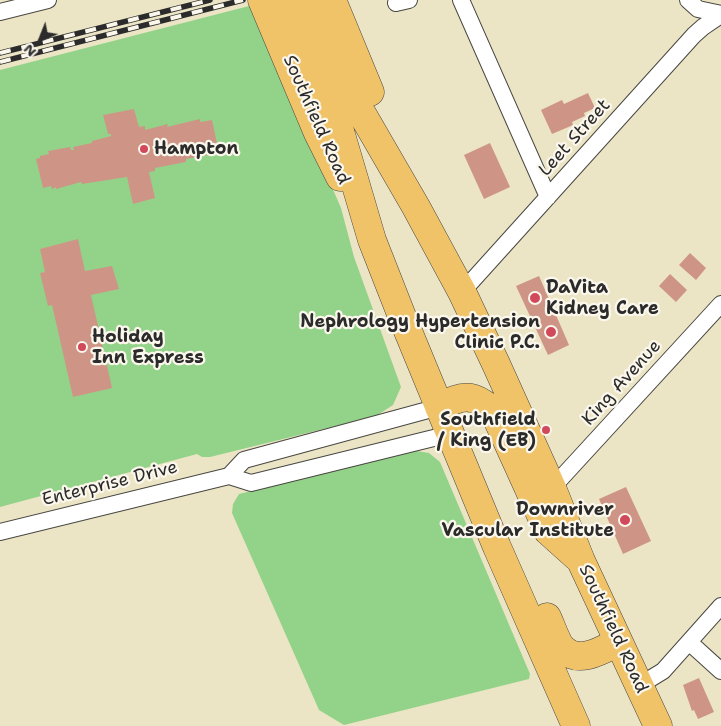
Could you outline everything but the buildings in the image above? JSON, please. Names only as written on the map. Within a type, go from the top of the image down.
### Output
[{"type":"highway","name":"Southfield Road","points":[[262,0],[318,133],[372,240]]},
{"type":"highway","name":"Southfield Road","points":[[283,0],[337,120],[372,240],[402,320],[440,407],[497,548],[576,726]]},
{"type":"highway","name":"Southfield Road","points":[[308,0],[362,112],[462,292],[552,488],[581,561],[658,726]]},
{"type":"highway","name":"Southfield Road","points":[[332,0],[416,207]]},
{"type":"highway","points":[[440,407],[462,397],[473,398],[484,403],[494,412],[548,532],[581,561]]},
{"type":"highway","points":[[454,444],[492,496],[514,548],[562,649],[572,655],[584,656],[618,642]]},
{"type":"street","points":[[0,12],[48,0]]},
{"type":"street","points":[[461,0],[548,197]]},
{"type":"street","points":[[688,0],[698,9],[721,14]]},
{"type":"street","name":"Leet Street","points":[[462,292],[694,35],[721,14]]},
{"type":"street","name":"King Avenue","points":[[552,488],[721,304]]},
{"type":"street","name":"Enterprise Drive","points":[[229,476],[244,460],[440,407]]},
{"type":"street","name":"Enterprise Drive","points":[[0,532],[229,476],[251,482],[454,444]]},
{"type":"street","points":[[640,684],[663,671],[721,606]]},
{"type":"street","points":[[689,642],[721,671]]},
{"type":"green space","points":[[253,5],[341,208],[354,257],[401,387],[393,405],[376,416],[210,457],[202,457],[197,454],[0,507],[0,70]]},
{"type":"green space","points":[[417,451],[429,453],[440,462],[530,674],[529,679],[344,725],[319,710],[232,513],[233,504],[239,494]]},
{"type":"railway","points":[[0,53],[210,0]]},
{"type":"railway","points":[[0,62],[243,0]]},
{"type":"place","name":"Hampton","points":[[144,149]]},
{"type":"place","name":"DaVita Kidney Care","points":[[535,298]]},
{"type":"place","name":"Nephrology Hypertension Clinic P.C.","points":[[551,332]]},
{"type":"place","name":"Holiday Inn Express","points":[[82,347]]},
{"type":"place","name":"Southfield / King (EB)","points":[[546,430]]},
{"type":"place","name":"Downriver Vascular Institute","points":[[625,520]]}]
